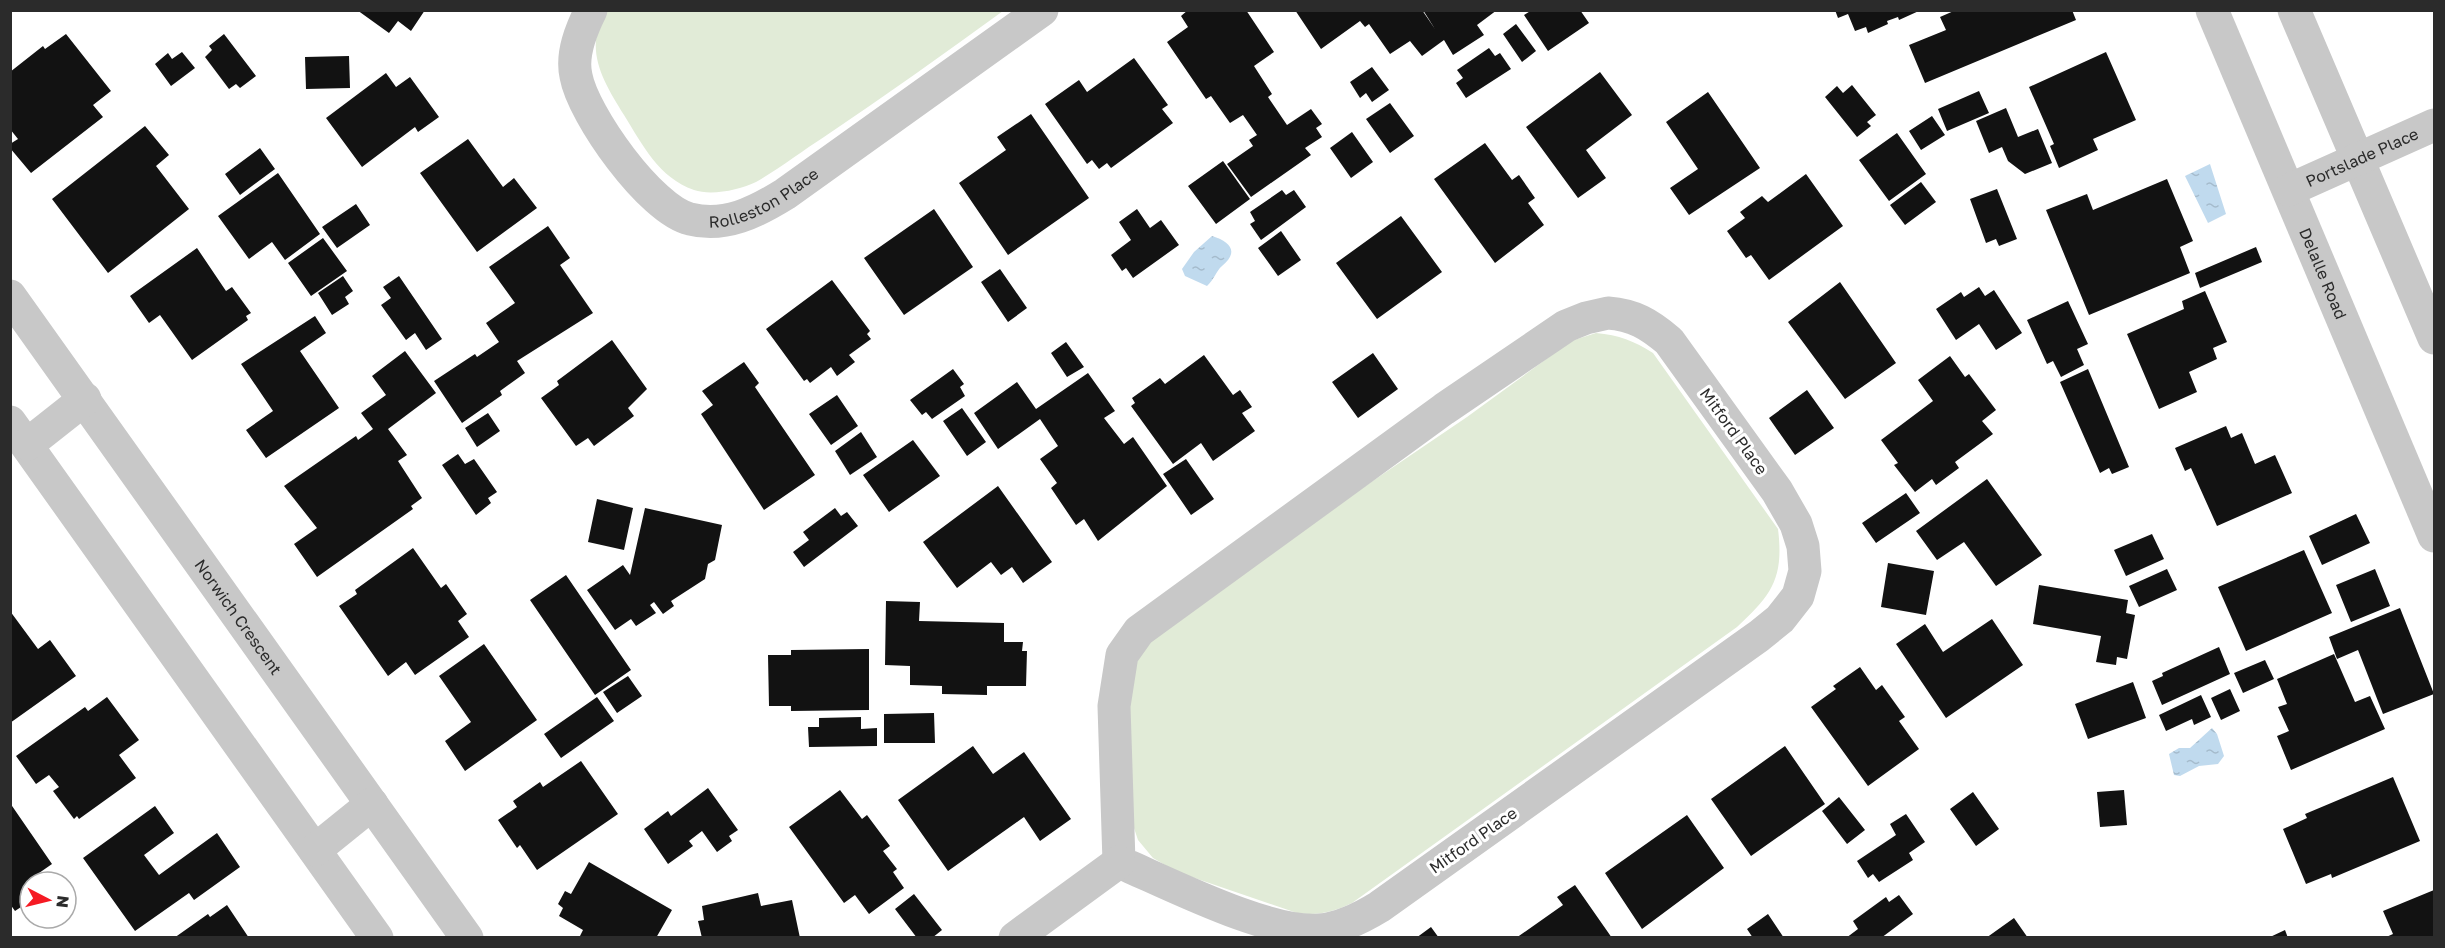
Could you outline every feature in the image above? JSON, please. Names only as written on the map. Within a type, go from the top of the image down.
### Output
[{"type":"street","name":"Rolleston Place","points":[[591,10],[576,48],[575,74],[581,98],[634,176],[651,195],[671,211],[688,219],[724,222],[754,212],[785,194],[1042,10]]},
{"type":"street","name":"Delalle Road","points":[[2212,10],[2434,536]]},
{"type":"street","points":[[2294,10],[2434,339]]},
{"type":"street","name":"Portslade Place","points":[[2289,190],[2434,125]]},
{"type":"street","name":"Norwich Crescent","points":[[10,296],[467,938]]},
{"type":"street","name":"Mitford Place","points":[[1608,313],[1628,315],[1648,323],[1669,341],[1777,491],[1796,524],[1803,546],[1805,571],[1798,596],[1780,618],[1750,643],[1399,893],[1354,922],[1320,930],[1297,929],[1257,920],[1119,862],[1114,706],[1122,655],[1139,631],[1435,416],[1566,326],[1608,313]]},
{"type":"street","points":[[85,399],[19,433],[377,938]]},
{"type":"street","points":[[315,850],[372,804]]},
{"type":"street","points":[[1015,938],[1119,862]]},
{"type":"green space","points":[[606,11],[1003,11],[765,177],[742,187],[725,191],[701,192],[682,185],[661,169],[645,148],[609,90],[598,64],[596,52],[599,25]]},
{"type":"green space","points":[[1596,333],[1626,339],[1653,353],[1778,529],[1777,573],[1767,595],[1759,605],[1737,627],[1345,906],[1319,914],[1297,913],[1177,872],[1153,858],[1138,840],[1129,813],[1129,699],[1135,662],[1151,639],[1271,550],[1467,417],[1571,341]]},
{"type":"water","points":[[2210,164],[2226,214],[2208,223],[2185,176]]},
{"type":"water","points":[[1212,236],[1228,244],[1231,252],[1227,261],[1207,286],[1185,276],[1182,269],[1194,252]]},
{"type":"water","points":[[2212,728],[2217,734],[2224,756],[2218,764],[2199,766],[2180,776],[2174,775],[2169,754],[2179,748],[2190,748]]},
{"type":"building","points":[[357,10],[425,10],[411,31],[398,21],[389,33]]},
{"type":"building","points":[[1188,10],[1246,10],[1274,52],[1254,66],[1272,94],[1268,97],[1287,125],[1311,109],[1322,124],[1316,128],[1322,137],[1305,148],[1311,155],[1251,197],[1227,164],[1253,146],[1249,140],[1257,135],[1243,115],[1230,123],[1211,96],[1206,99],[1167,42],[1188,27],[1181,16]]},
{"type":"building","points":[[1295,10],[1422,10],[1435,29],[1423,10],[1497,10],[1477,25],[1484,35],[1453,55],[1444,40],[1422,56],[1410,41],[1390,54],[1369,24],[1365,27],[1360,21],[1321,49]]},
{"type":"building","points":[[1532,10],[1580,10],[1589,23],[1548,51],[1524,15]]},
{"type":"building","points":[[1835,10],[1921,10],[1899,20],[1898,17],[1887,21],[1888,24],[1868,33],[1866,27],[1855,31],[1848,14],[1838,18]]},
{"type":"building","points":[[1956,10],[2072,10],[2076,20],[1925,83],[1909,45],[1946,30],[1940,17]]},
{"type":"building","points":[[1516,24],[1536,51],[1522,62],[1503,34]]},
{"type":"building","points":[[66,34],[111,91],[93,105],[103,117],[31,173],[10,148],[10,144],[18,139],[10,129],[10,72],[43,46],[45,49]]},
{"type":"building","points":[[224,34],[256,76],[240,88],[236,84],[229,89],[205,57],[212,50],[209,46]]},
{"type":"building","points":[[1489,48],[1495,56],[1500,53],[1511,69],[1466,98],[1456,83],[1463,78],[1457,70]]},
{"type":"building","points":[[182,52],[195,68],[171,86],[155,64],[168,53],[172,59]]},
{"type":"building","points":[[2106,52],[2136,120],[2093,139],[2098,150],[2059,168],[2050,146],[2054,144],[2029,87]]},
{"type":"building","points":[[349,56],[350,88],[306,89],[305,57]]},
{"type":"building","points":[[1134,58],[1168,105],[1162,109],[1173,123],[1111,168],[1107,163],[1099,169],[1092,160],[1087,164],[1045,104],[1079,80],[1087,92]]},
{"type":"building","points":[[1372,67],[1389,90],[1372,102],[1366,93],[1360,98],[1350,82]]},
{"type":"building","points":[[1600,72],[1632,115],[1586,150],[1606,178],[1578,198],[1526,127]]},
{"type":"building","points":[[386,73],[396,87],[410,77],[439,117],[418,132],[415,127],[362,167],[326,118]]},
{"type":"building","points":[[1852,85],[1876,115],[1867,122],[1871,126],[1857,137],[1825,97],[1837,86],[1843,93]]},
{"type":"building","points":[[1979,91],[1989,113],[1947,131],[1938,109]]},
{"type":"building","points":[[1708,92],[1760,168],[1689,215],[1670,188],[1698,169],[1666,122]]},
{"type":"building","points":[[1390,103],[1414,136],[1390,153],[1366,119]]},
{"type":"building","points":[[2006,108],[2018,137],[2038,129],[2052,163],[2025,174],[2008,161],[2002,147],[1989,153],[1976,121]]},
{"type":"building","points":[[1031,114],[1089,198],[1008,255],[959,183],[1006,150],[997,137]]},
{"type":"building","points":[[1932,116],[1945,135],[1921,150],[1909,131]]},
{"type":"building","points":[[145,126],[169,155],[156,166],[189,209],[108,273],[52,199]]},
{"type":"building","points":[[1352,132],[1373,162],[1351,178],[1330,148]]},
{"type":"building","points":[[1897,133],[1926,174],[1889,201],[1859,160]]},
{"type":"building","points":[[468,139],[503,187],[514,178],[537,208],[477,252],[420,173]]},
{"type":"building","points":[[1485,143],[1512,180],[1519,175],[1535,198],[1528,203],[1544,225],[1495,263],[1434,179]]},
{"type":"building","points":[[260,148],[275,169],[240,195],[225,174]]},
{"type":"building","points":[[1223,161],[1250,199],[1216,224],[1188,186]]},
{"type":"building","points":[[278,173],[320,234],[285,260],[272,242],[249,259],[218,216]]},
{"type":"building","points":[[1806,174],[1843,226],[1769,280],[1751,255],[1746,258],[1727,231],[1745,218],[1740,212],[1762,196],[1768,202]]},
{"type":"building","points":[[2167,179],[2193,241],[2180,247],[2190,273],[2089,315],[2046,210],[2087,194],[2093,210]]},
{"type":"building","points":[[1921,182],[1936,202],[1905,225],[1890,205]]},
{"type":"building","points":[[1997,189],[2017,239],[1999,246],[1996,239],[1986,243],[1970,199]]},
{"type":"building","points":[[1282,190],[1286,195],[1294,190],[1306,207],[1261,240],[1250,224],[1255,221],[1250,212]]},
{"type":"building","points":[[356,204],[370,225],[337,248],[322,227]]},
{"type":"building","points":[[934,209],[973,267],[904,315],[864,258]]},
{"type":"building","points":[[1137,209],[1150,228],[1161,220],[1179,245],[1133,278],[1126,268],[1122,271],[1111,255],[1131,240],[1119,222]]},
{"type":"building","points":[[1401,216],[1442,272],[1377,319],[1336,263]]},
{"type":"building","points":[[548,226],[570,258],[560,265],[593,313],[517,361],[525,373],[500,391],[502,395],[462,423],[434,381],[475,354],[477,357],[499,342],[486,323],[515,303],[489,267]]},
{"type":"building","points":[[1281,231],[1301,260],[1278,276],[1258,248]]},
{"type":"building","points":[[323,238],[347,271],[311,296],[288,263]]},
{"type":"building","points":[[2256,247],[2262,262],[2200,288],[2195,273]]},
{"type":"building","points":[[197,248],[226,291],[232,287],[251,313],[246,316],[248,320],[192,360],[160,315],[149,323],[130,296]]},
{"type":"building","points":[[1000,269],[1027,308],[1008,322],[981,282]]},
{"type":"building","points":[[343,276],[353,291],[345,297],[349,304],[332,315],[318,293]]},
{"type":"building","points":[[399,276],[442,339],[426,350],[415,333],[406,340],[381,305],[391,298],[383,287]]},
{"type":"building","points":[[832,280],[870,331],[867,334],[871,339],[849,355],[855,362],[837,376],[831,367],[810,383],[807,379],[804,381],[766,329]]},
{"type":"building","points":[[1840,282],[1896,363],[1845,399],[1788,322]]},
{"type":"building","points":[[1979,287],[1985,296],[1994,290],[2022,333],[1996,350],[1979,324],[1956,340],[1936,309],[1961,292],[1964,297]]},
{"type":"building","points":[[2205,291],[2227,342],[2213,348],[2217,359],[2189,372],[2197,392],[2159,409],[2127,334],[2184,309],[2182,301]]},
{"type":"building","points":[[2068,301],[2088,344],[2077,349],[2084,365],[2061,377],[2053,361],[2047,364],[2027,320]]},
{"type":"building","points":[[315,316],[326,333],[300,351],[339,408],[266,458],[246,430],[273,411],[241,364]]},
{"type":"building","points":[[612,340],[647,389],[628,408],[634,416],[594,446],[588,438],[576,446],[541,398],[559,385],[557,381]]},
{"type":"building","points":[[1066,342],[1084,367],[1067,377],[1051,353]]},
{"type":"building","points":[[405,351],[436,393],[388,429],[407,455],[398,461],[422,498],[411,506],[413,509],[317,577],[294,544],[317,528],[284,486],[356,436],[358,440],[373,429],[361,413],[386,395],[372,376]]},
{"type":"building","points":[[1373,353],[1398,389],[1358,418],[1332,382]]},
{"type":"building","points":[[1204,355],[1233,395],[1240,390],[1252,407],[1242,413],[1255,431],[1213,461],[1201,443],[1173,464],[1131,406],[1135,403],[1132,398],[1160,378],[1165,384]]},
{"type":"building","points":[[1950,356],[1965,377],[1969,374],[1996,410],[1982,421],[1993,434],[1955,462],[1959,468],[1936,485],[1932,479],[1915,492],[1894,465],[1898,463],[1881,440],[1933,401],[1918,380]]},
{"type":"building","points":[[744,362],[759,383],[755,387],[815,475],[764,510],[701,414],[713,405],[702,391]]},
{"type":"building","points":[[953,369],[964,384],[960,387],[965,396],[932,419],[926,412],[922,415],[910,400]]},
{"type":"building","points":[[2088,369],[2129,467],[2112,474],[2109,468],[2100,473],[2060,382]]},
{"type":"building","points":[[1088,373],[1115,411],[1104,418],[1124,444],[1133,437],[1167,486],[1098,541],[1084,519],[1076,525],[1051,488],[1057,483],[1040,459],[1058,446],[1040,419],[998,449],[974,413],[1017,382],[1036,409]]},
{"type":"building","points":[[1807,390],[1834,428],[1795,455],[1769,418]]},
{"type":"building","points":[[837,395],[858,426],[831,445],[809,414]]},
{"type":"building","points":[[962,408],[986,442],[967,456],[943,421]]},
{"type":"building","points":[[488,413],[500,431],[477,447],[465,428]]},
{"type":"building","points":[[2226,426],[2231,438],[2242,433],[2255,464],[2275,455],[2292,493],[2217,526],[2191,468],[2185,471],[2175,448]]},
{"type":"building","points":[[861,432],[877,457],[850,475],[835,451]]},
{"type":"building","points":[[913,440],[940,476],[889,512],[863,475]]},
{"type":"building","points":[[458,454],[465,464],[474,459],[497,492],[488,498],[491,503],[476,515],[442,465]]},
{"type":"building","points":[[1186,459],[1214,499],[1191,515],[1163,474]]},
{"type":"building","points":[[1987,479],[2042,555],[1996,586],[1964,542],[1937,560],[1916,531]]},
{"type":"building","points":[[998,486],[1052,562],[1023,583],[1012,567],[1001,575],[991,562],[957,588],[923,542]]},
{"type":"building","points":[[1906,493],[1920,513],[1876,543],[1862,523]]},
{"type":"building","points":[[597,499],[633,508],[624,550],[588,542]]},
{"type":"building","points":[[645,508],[722,525],[715,560],[708,564],[705,579],[671,601],[674,606],[663,614],[654,602],[650,605],[656,613],[636,626],[631,619],[615,630],[587,590],[623,565],[630,575]]},
{"type":"building","points":[[835,508],[841,516],[847,512],[858,526],[804,567],[793,552],[809,540],[803,532]]},
{"type":"building","points":[[2356,514],[2370,543],[2322,565],[2309,536]]},
{"type":"building","points":[[2152,534],[2164,559],[2126,576],[2114,550]]},
{"type":"building","points":[[413,548],[441,588],[446,584],[467,614],[458,621],[469,637],[415,675],[406,662],[388,676],[339,606],[357,594],[355,590]]},
{"type":"building","points":[[2304,550],[2332,613],[2246,651],[2218,587]]},
{"type":"building","points":[[1888,563],[1934,571],[1926,615],[1881,607]]},
{"type":"building","points":[[2167,569],[2177,590],[2139,607],[2129,586]]},
{"type":"building","points":[[2375,569],[2390,606],[2351,622],[2336,585]]},
{"type":"building","points":[[566,575],[631,670],[595,695],[530,600]]},
{"type":"building","points":[[2039,585],[2128,600],[2126,613],[2135,615],[2127,659],[2117,657],[2116,665],[2096,662],[2101,636],[2033,624]]},
{"type":"building","points":[[886,601],[920,602],[919,621],[1004,623],[1004,642],[1023,642],[1022,651],[1027,651],[1026,686],[987,686],[987,695],[942,694],[942,686],[910,685],[910,666],[885,665]]},
{"type":"building","points":[[2400,608],[2434,694],[2383,714],[2358,650],[2337,659],[2329,637]]},
{"type":"building","points":[[10,611],[38,649],[50,640],[76,676],[10,723]]},
{"type":"building","points":[[1992,619],[2023,665],[1946,718],[1896,644],[1925,624],[1943,652]]},
{"type":"building","points":[[484,644],[537,720],[465,771],[445,741],[471,722],[439,676]]},
{"type":"building","points":[[2219,647],[2230,674],[2162,705],[2152,681],[2163,676],[2162,673]]},
{"type":"building","points":[[869,649],[869,710],[791,711],[791,706],[769,706],[768,655],[791,655],[791,650]]},
{"type":"building","points":[[2334,654],[2355,702],[2370,696],[2385,729],[2291,770],[2277,736],[2289,731],[2278,707],[2287,704],[2277,679]]},
{"type":"building","points":[[2265,660],[2274,679],[2243,693],[2234,673]]},
{"type":"building","points":[[1860,667],[1876,690],[1882,685],[1905,717],[1899,721],[1919,749],[1868,786],[1811,707],[1836,689],[1833,686]]},
{"type":"building","points":[[628,676],[642,696],[617,713],[603,692]]},
{"type":"building","points":[[2133,682],[2146,718],[2088,739],[2075,704]]},
{"type":"building","points":[[2230,689],[2240,711],[2221,720],[2211,698]]},
{"type":"building","points":[[2201,695],[2211,717],[2194,725],[2192,719],[2166,731],[2159,715]]},
{"type":"building","points":[[107,697],[139,740],[119,755],[136,778],[79,819],[77,816],[74,819],[53,791],[59,787],[49,775],[36,784],[16,756],[85,707],[88,711]]},
{"type":"building","points":[[597,697],[614,721],[561,758],[544,734]]},
{"type":"building","points":[[934,713],[935,743],[884,743],[884,714]]},
{"type":"building","points":[[861,717],[861,729],[877,728],[877,746],[809,747],[808,727],[819,727],[819,718]]},
{"type":"building","points":[[973,746],[993,774],[1024,752],[1071,819],[1040,841],[1024,817],[948,871],[898,800]]},
{"type":"building","points":[[1785,746],[1825,804],[1751,856],[1711,799]]},
{"type":"building","points":[[581,761],[618,814],[537,870],[520,845],[517,848],[498,820],[517,807],[513,801],[540,782],[543,787]]},
{"type":"building","points":[[2393,777],[2420,841],[2332,878],[2331,874],[2306,884],[2283,829],[2307,818],[2305,814]]},
{"type":"building","points":[[708,788],[738,830],[729,836],[732,841],[717,852],[702,831],[689,841],[693,846],[668,864],[644,829],[668,811],[671,816]]},
{"type":"building","points":[[840,790],[862,819],[867,815],[890,846],[883,851],[897,869],[893,872],[904,888],[869,914],[855,895],[844,903],[789,827]]},
{"type":"building","points":[[2124,790],[2127,825],[2100,827],[2097,792]]},
{"type":"building","points":[[1973,792],[1999,829],[1976,846],[1950,809]]},
{"type":"building","points":[[1839,797],[1865,830],[1847,844],[1822,811]]},
{"type":"building","points":[[10,803],[52,864],[43,870],[18,870],[18,909],[15,911],[10,904]]},
{"type":"building","points":[[155,806],[174,833],[144,855],[159,875],[217,833],[240,867],[194,900],[189,893],[135,931],[83,858]]},
{"type":"building","points":[[1906,814],[1925,842],[1909,853],[1913,860],[1879,882],[1873,874],[1868,878],[1857,861],[1896,835],[1890,824]]},
{"type":"building","points":[[1687,815],[1724,868],[1642,929],[1605,873]]},
{"type":"building","points":[[589,862],[672,910],[656,938],[579,938],[583,930],[559,916],[563,908],[558,904],[565,891],[571,894]]},
{"type":"building","points":[[1575,885],[1612,938],[1516,938],[1563,905],[1557,897]]},
{"type":"building","points":[[2434,890],[2434,938],[2384,938],[2393,934],[2383,911]]},
{"type":"building","points":[[758,893],[761,906],[792,900],[800,938],[702,938],[698,921],[704,920],[702,906]]},
{"type":"building","points":[[914,894],[942,930],[932,938],[917,938],[895,909]]},
{"type":"building","points":[[1899,895],[1913,914],[1881,938],[1846,938],[1858,929],[1853,921],[1886,897],[1889,902]]},
{"type":"building","points":[[227,905],[249,938],[174,938],[208,914],[210,917]]},
{"type":"building","points":[[1768,914],[1784,938],[1753,938],[1747,929]]},
{"type":"building","points":[[2014,918],[2028,938],[1986,938]]},
{"type":"building","points":[[1431,927],[1439,938],[1416,938]]},
{"type":"building","points":[[2285,930],[2288,938],[2268,938]]}]
